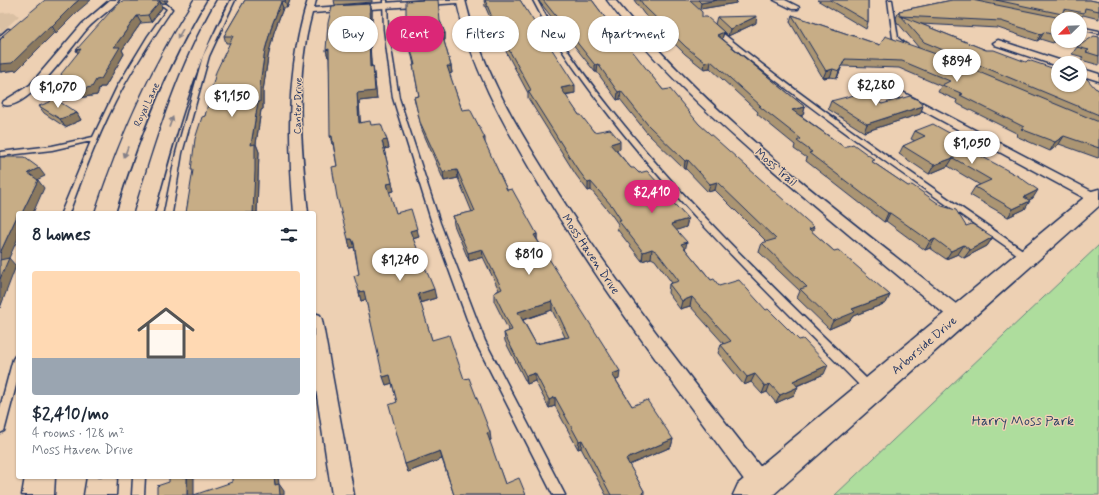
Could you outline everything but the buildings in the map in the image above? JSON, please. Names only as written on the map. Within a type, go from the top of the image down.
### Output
[{"type":"main road","name":"Royal Lane","points":[[106,211],[132,134],[176,40],[200,0]]},
{"type":"main road","points":[[145,211],[169,129],[193,62],[206,31],[223,0]]},
{"type":"main road","name":"Arborside Drive","points":[[755,490],[1097,197]]},
{"type":"main road","points":[[38,495],[40,479]]},
{"type":"main road","points":[[100,495],[102,479]]},
{"type":"street","points":[[310,5],[461,0]]},
{"type":"street","name":"Moss Haven Drive","points":[[461,0],[471,43],[488,82],[542,180],[636,319],[755,490]]},
{"type":"street","name":"Moss Trail","points":[[611,0],[642,39],[682,81],[728,125],[809,195],[959,316]]},
{"type":"street","points":[[778,0],[795,7]]},
{"type":"street","points":[[8,103],[34,87],[85,26],[116,3]]},
{"type":"street","name":"Canter Drive","points":[[301,211],[296,124],[298,71],[303,32],[310,5]]},
{"type":"street","points":[[998,43],[1051,61]]},
{"type":"street","points":[[1087,74],[1099,78]]},
{"type":"street","points":[[891,89],[1097,197]]},
{"type":"street","points":[[316,332],[344,495]]},
{"type":"lane","points":[[168,211],[179,153],[202,69],[206,56],[233,0]]},
{"type":"lane","points":[[535,0],[559,43],[626,134],[694,210],[872,391]]},
{"type":"lane","points":[[890,0],[896,38],[904,46],[911,49]]},
{"type":"lane","points":[[384,3],[396,98],[436,223],[480,341],[559,495]]},
{"type":"lane","points":[[66,211],[96,138],[120,87],[151,36],[170,9],[164,5],[145,4]]},
{"type":"lane","points":[[0,39],[16,25]]},
{"type":"lane","points":[[710,25],[748,57],[808,103],[1027,257]]},
{"type":"lane","points":[[1087,29],[1099,32]]},
{"type":"lane","points":[[0,154],[52,148],[96,138]]},
{"type":"lane","points":[[0,428],[16,367]]},
{"type":"lane","points":[[138,495],[139,479]]},
{"type":"shaded area","points":[[14,12],[19,16],[0,33],[0,13]]},
{"type":"green space","name":"Harry Moss Park","points":[[1099,245],[1099,495],[835,495]]}]
